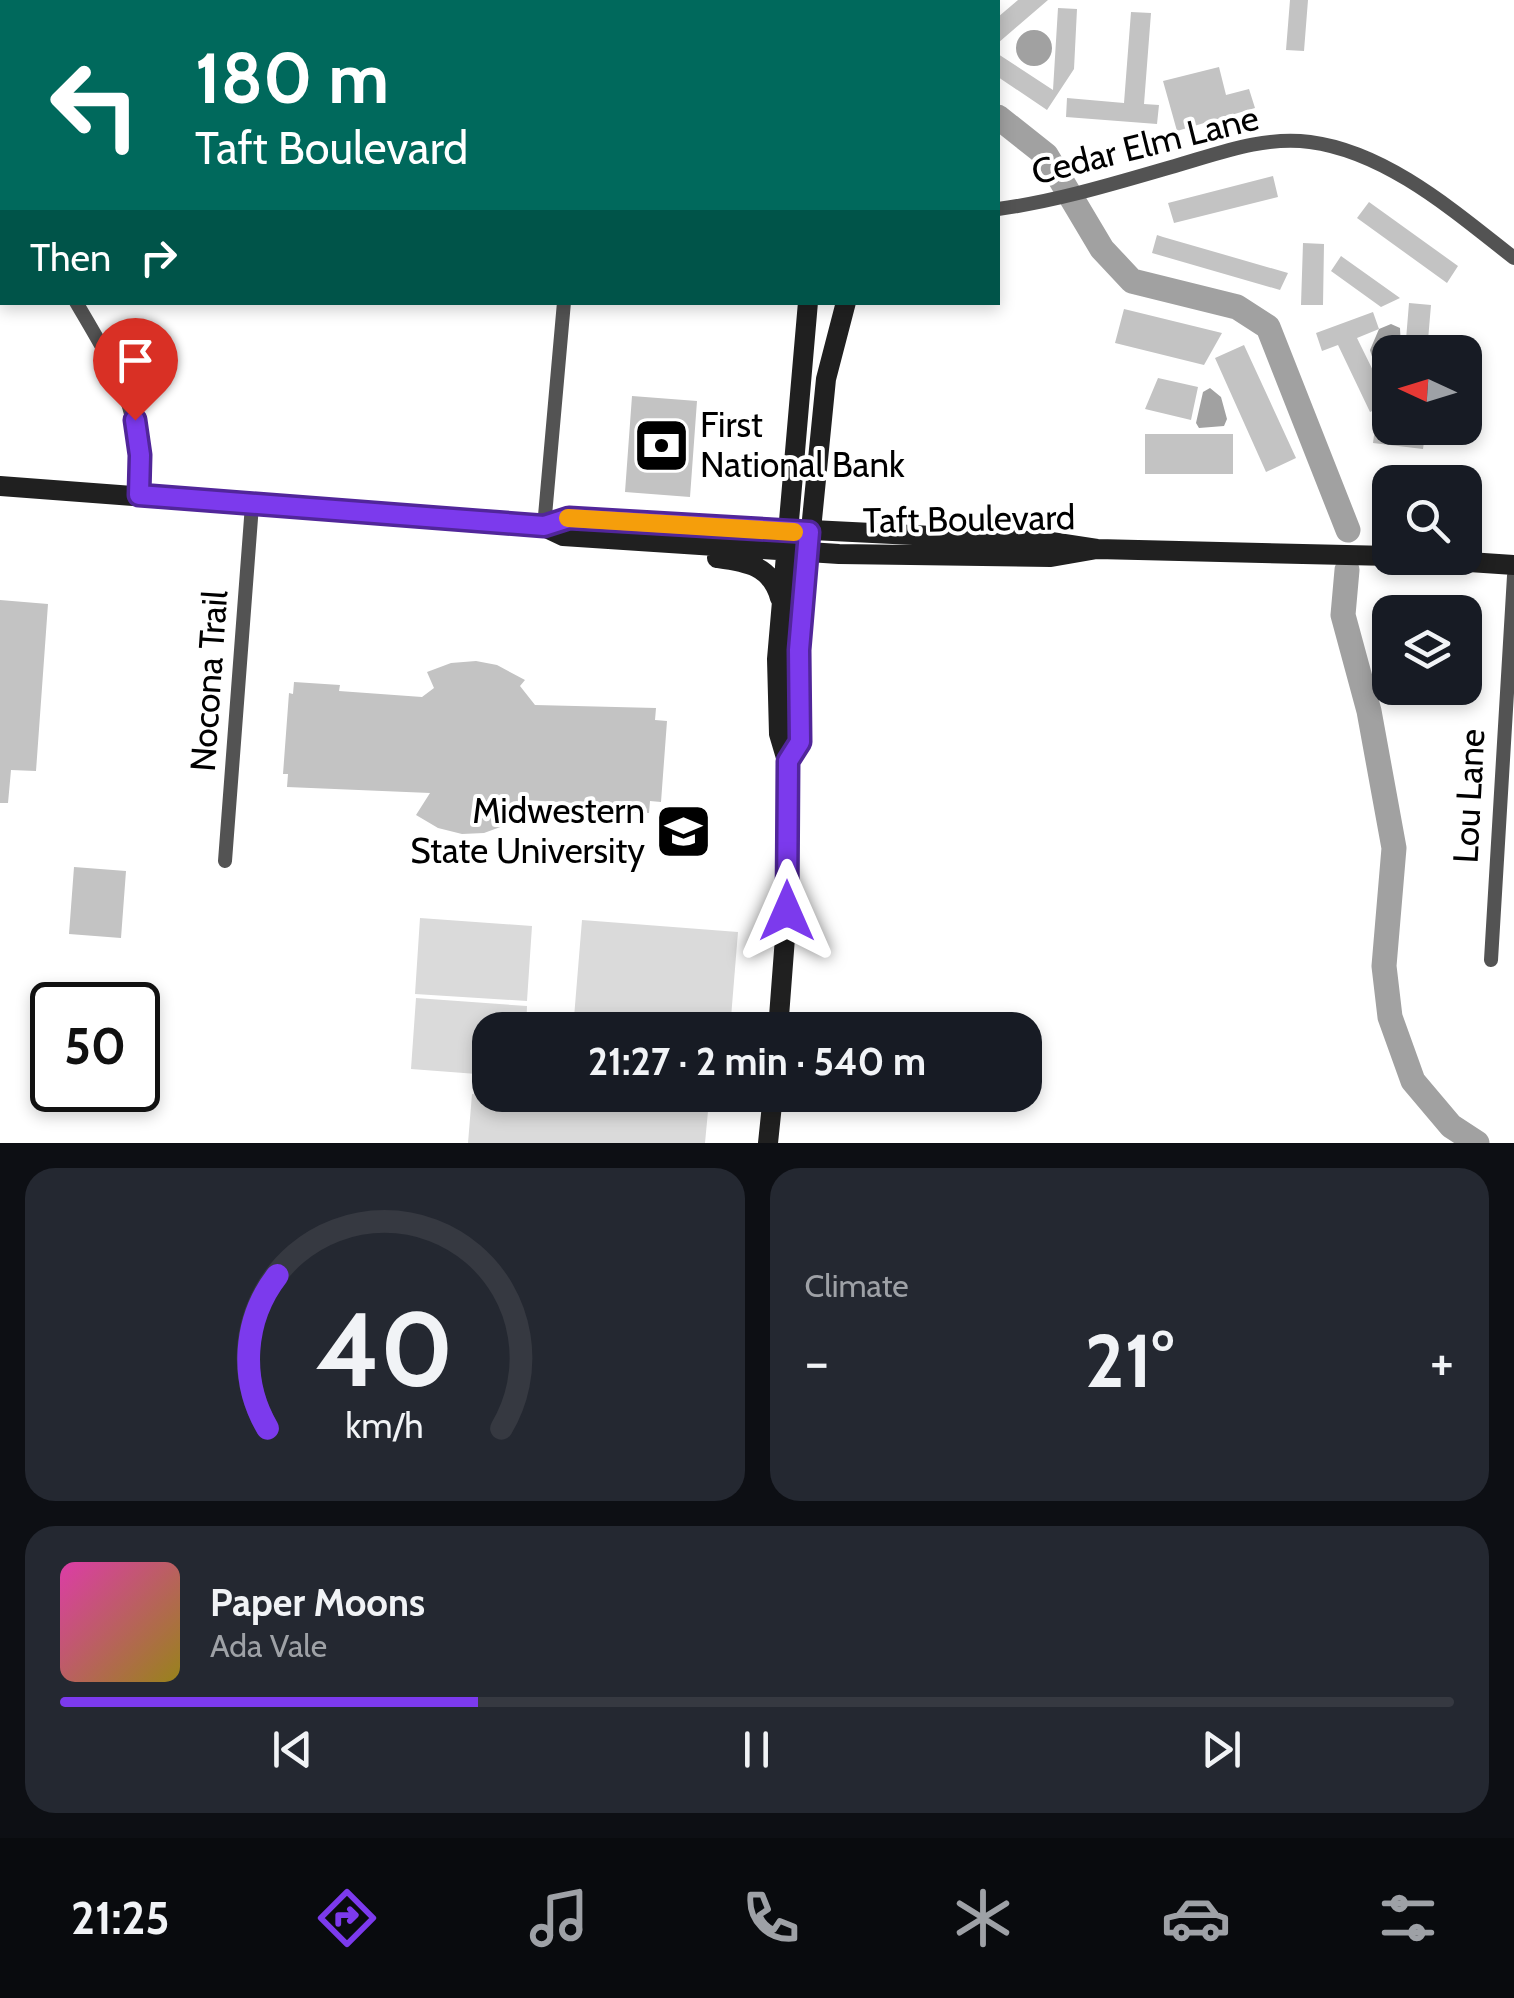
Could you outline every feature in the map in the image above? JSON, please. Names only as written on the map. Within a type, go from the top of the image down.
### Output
[{"type":"street","name":"Cedar Elm Lane","points":[[1000,209],[1084,192],[1253,143],[1310,142],[1368,160],[1426,192],[1514,258]]},
{"type":"street","points":[[78,305],[124,385],[140,455],[139,495]]},
{"type":"street","points":[[544,526],[564,305]]},
{"type":"street","points":[[779,1012],[787,911],[788,761],[779,734],[776,705],[781,602],[808,305]]},
{"type":"street","points":[[788,761],[800,742],[799,650],[826,378],[845,305]]},
{"type":"street","name":"Taft Boulevard","points":[[0,486],[544,526],[569,518],[786,541]]},
{"type":"street","name":"Nocona Trail","points":[[225,861],[252,504]]},
{"type":"street","name":"Taft Boulevard","points":[[544,526],[563,536],[587,538],[786,541],[1050,557],[1097,549],[1372,556]]},
{"type":"street","points":[[587,538],[749,563],[771,578],[781,602]]},
{"type":"street","points":[[1482,562],[1514,564]]},
{"type":"street","name":"Lou Lane","points":[[1491,960],[1514,576]]},
{"type":"street","points":[[768,1143],[771,1112]]},
{"type":"shaded area","points":[[1034,30],[1047,35],[1052,48],[1047,61],[1034,66],[1021,61],[1016,48],[1021,35]]},
{"type":"shaded area","points":[[1391,324],[1400,328],[1400,335],[1376,335],[1379,329]]},
{"type":"shaded area","points":[[1210,388],[1221,397],[1227,419],[1224,426],[1199,428],[1196,423],[1203,392]]},
{"type":"shaded area","points":[[420,918],[532,926],[527,1001],[415,994]]},
{"type":"shaded area","points":[[582,920],[738,932],[731,1012],[574,1012]]},
{"type":"shaded area","points":[[416,998],[527,1006],[527,1012],[472,1012],[472,1074],[411,1069]]},
{"type":"shaded area","points":[[472,1094],[472,1112],[708,1112],[705,1143],[468,1143]]},
{"type":"building","points":[[1018,0],[1048,0],[1000,41],[1000,15]]},
{"type":"building","points":[[1290,0],[1308,0],[1304,51],[1286,50]]},
{"type":"building","points":[[1058,8],[1077,9],[1074,69],[1047,110],[1000,78],[1000,55],[1053,90]]},
{"type":"building","points":[[1131,12],[1151,13],[1144,104],[1159,105],[1157,124],[1066,117],[1067,98],[1124,103]]},
{"type":"building","points":[[1219,67],[1226,95],[1249,89],[1255,108],[1177,131],[1163,81]]},
{"type":"building","points":[[1273,176],[1278,197],[1174,223],[1168,203]]},
{"type":"building","points":[[1369,202],[1458,266],[1447,283],[1357,218]]},
{"type":"building","points":[[1157,235],[1288,273],[1280,290],[1152,253]]},
{"type":"building","points":[[1303,243],[1324,244],[1323,305],[1301,305]]},
{"type":"building","points":[[1341,256],[1400,298],[1381,307],[1331,271]]},
{"type":"building","points":[[1409,303],[1431,305],[1428,335],[1406,335]]},
{"type":"building","points":[[1124,309],[1222,333],[1204,365],[1115,343]]},
{"type":"building","points":[[1373,312],[1379,329],[1357,338],[1372,368],[1372,411],[1338,345],[1322,351],[1316,333]]},
{"type":"building","points":[[1244,345],[1296,458],[1266,472],[1215,358]]},
{"type":"building","points":[[1158,378],[1198,387],[1191,420],[1145,409]]},
{"type":"building","name":"First National Bank","points":[[632,396],[697,401],[690,497],[625,492]]},
{"type":"building","points":[[1145,434],[1233,434],[1233,474],[1145,474]]},
{"type":"building","points":[[1390,445],[1424,445],[1423,449]]},
{"type":"building","points":[[0,600],[48,604],[36,771],[11,770],[8,803],[0,803]]},
{"type":"building","points":[[476,661],[497,665],[525,680],[520,686],[535,705],[656,708],[655,720],[667,721],[661,802],[650,801],[649,813],[606,811],[607,805],[525,800],[510,813],[514,822],[484,833],[462,834],[438,828],[416,815],[430,793],[287,787],[288,774],[283,774],[289,693],[293,694],[294,682],[340,685],[339,691],[422,697],[434,688],[427,672],[451,663]]},
{"type":"building","points":[[74,867],[126,871],[121,938],[69,934]]},
{"type":"waterway","points":[[1000,119],[1046,155],[1102,249],[1132,281],[1237,307],[1268,327],[1348,530]]},
{"type":"waterway","points":[[1347,570],[1343,615],[1369,711],[1394,848],[1384,966],[1390,1017],[1413,1081],[1451,1126],[1477,1143]]},
{"type":"slow traffic","points":[[568,518],[794,532]]},
{"type":"place","name":"First National Bank","points":[[661,445]]},
{"type":"place","name":"Midwestern State University","points":[[684,831]]},
{"type":"route","points":[[135,420],[140,455],[139,495],[544,526],[569,518],[809,532],[799,650],[800,742],[788,761],[787,911]]}]
